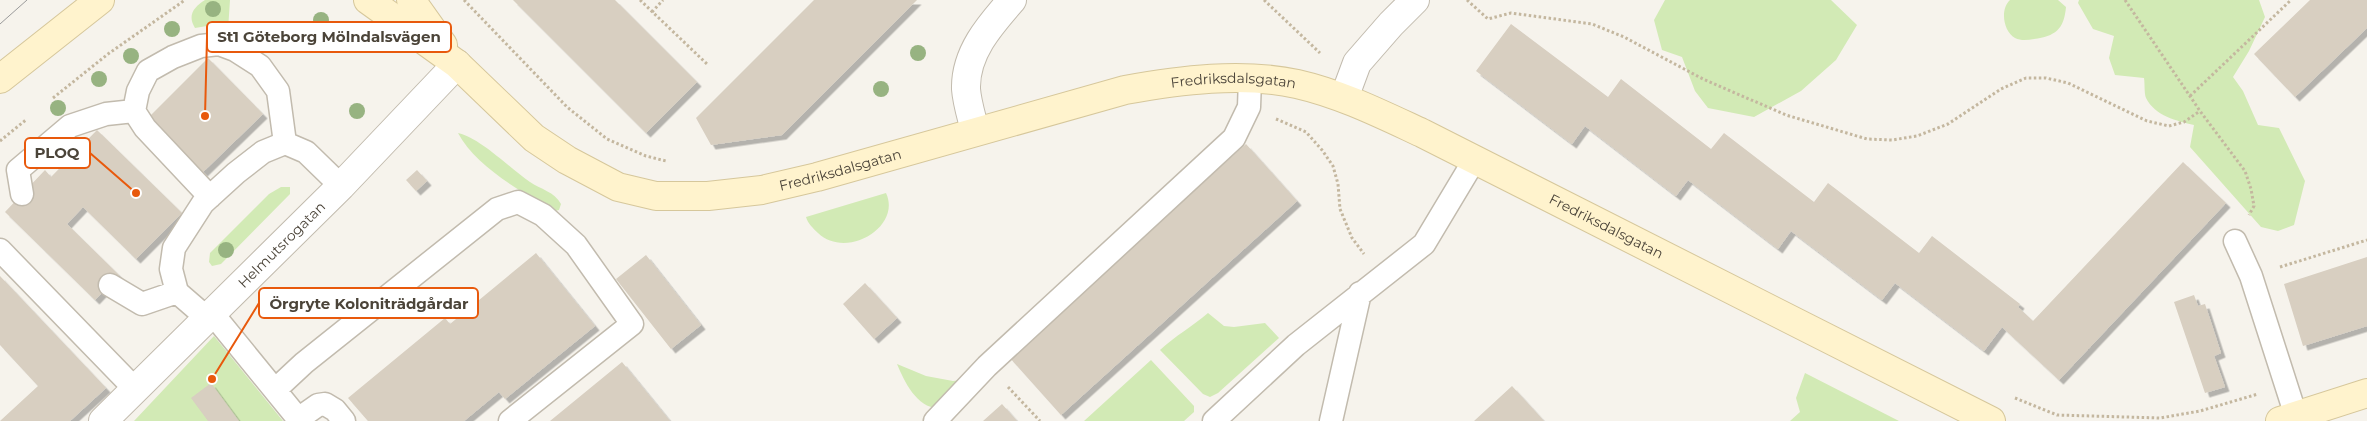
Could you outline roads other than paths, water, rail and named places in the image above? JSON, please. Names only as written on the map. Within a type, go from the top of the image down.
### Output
[{"type":"street","points":[[0,79],[100,0]]},
{"type":"street","name":"Fredriksdalsgatan","points":[[368,0],[457,64],[534,138],[567,160],[618,187],[656,196],[708,196],[762,190],[817,177],[1125,90],[1167,82],[1250,79],[1296,84],[1344,98],[1422,133],[1991,421]]},
{"type":"street","name":"Fredriksdalsgatan","points":[[410,0],[457,64]]},
{"type":"street","points":[[975,131],[966,88],[970,61],[987,29],[1012,0]]},
{"type":"street","points":[[1344,98],[1357,63],[1391,24],[1416,0]]},
{"type":"street","name":"Helmutsrogatan","points":[[103,421],[341,186],[457,64]]},
{"type":"street","points":[[2288,419],[2367,393]]},
{"type":"lane","points":[[210,197],[145,128],[134,112],[138,91],[148,71],[173,57],[201,46],[219,44],[235,50],[260,66],[278,91],[285,143]]},
{"type":"lane","points":[[935,421],[987,366],[1234,138],[1249,107],[1250,79]]},
{"type":"lane","points":[[22,194],[18,170],[70,126],[106,114],[134,112]]},
{"type":"lane","points":[[341,186],[306,152],[285,143],[264,152],[236,173],[203,203],[174,248],[171,268],[177,292],[210,316],[299,420],[318,405],[325,404],[335,410],[344,421]]},
{"type":"lane","points":[[1214,421],[1296,345],[1381,276],[1424,244],[1475,159]]},
{"type":"lane","points":[[275,390],[304,363],[497,209],[518,202],[543,214],[576,245],[632,324],[510,421]]},
{"type":"lane","points":[[2235,242],[2251,276],[2286,384],[2288,419]]},
{"type":"lane","points":[[0,250],[135,389]]},
{"type":"lane","points":[[110,285],[142,304],[177,292]]},
{"type":"lane","points":[[1331,421],[1360,293]]},
{"type":"tram line","points":[[0,24],[27,0]]},
{"type":"place","name":"St1 Göteborg Mölndalsvägen","points":[[205,116]]},
{"type":"place","name":"PLOQ","points":[[136,193]]},
{"type":"place","name":"Örgryte Koloniträdgårdar","points":[[212,379]]}]
